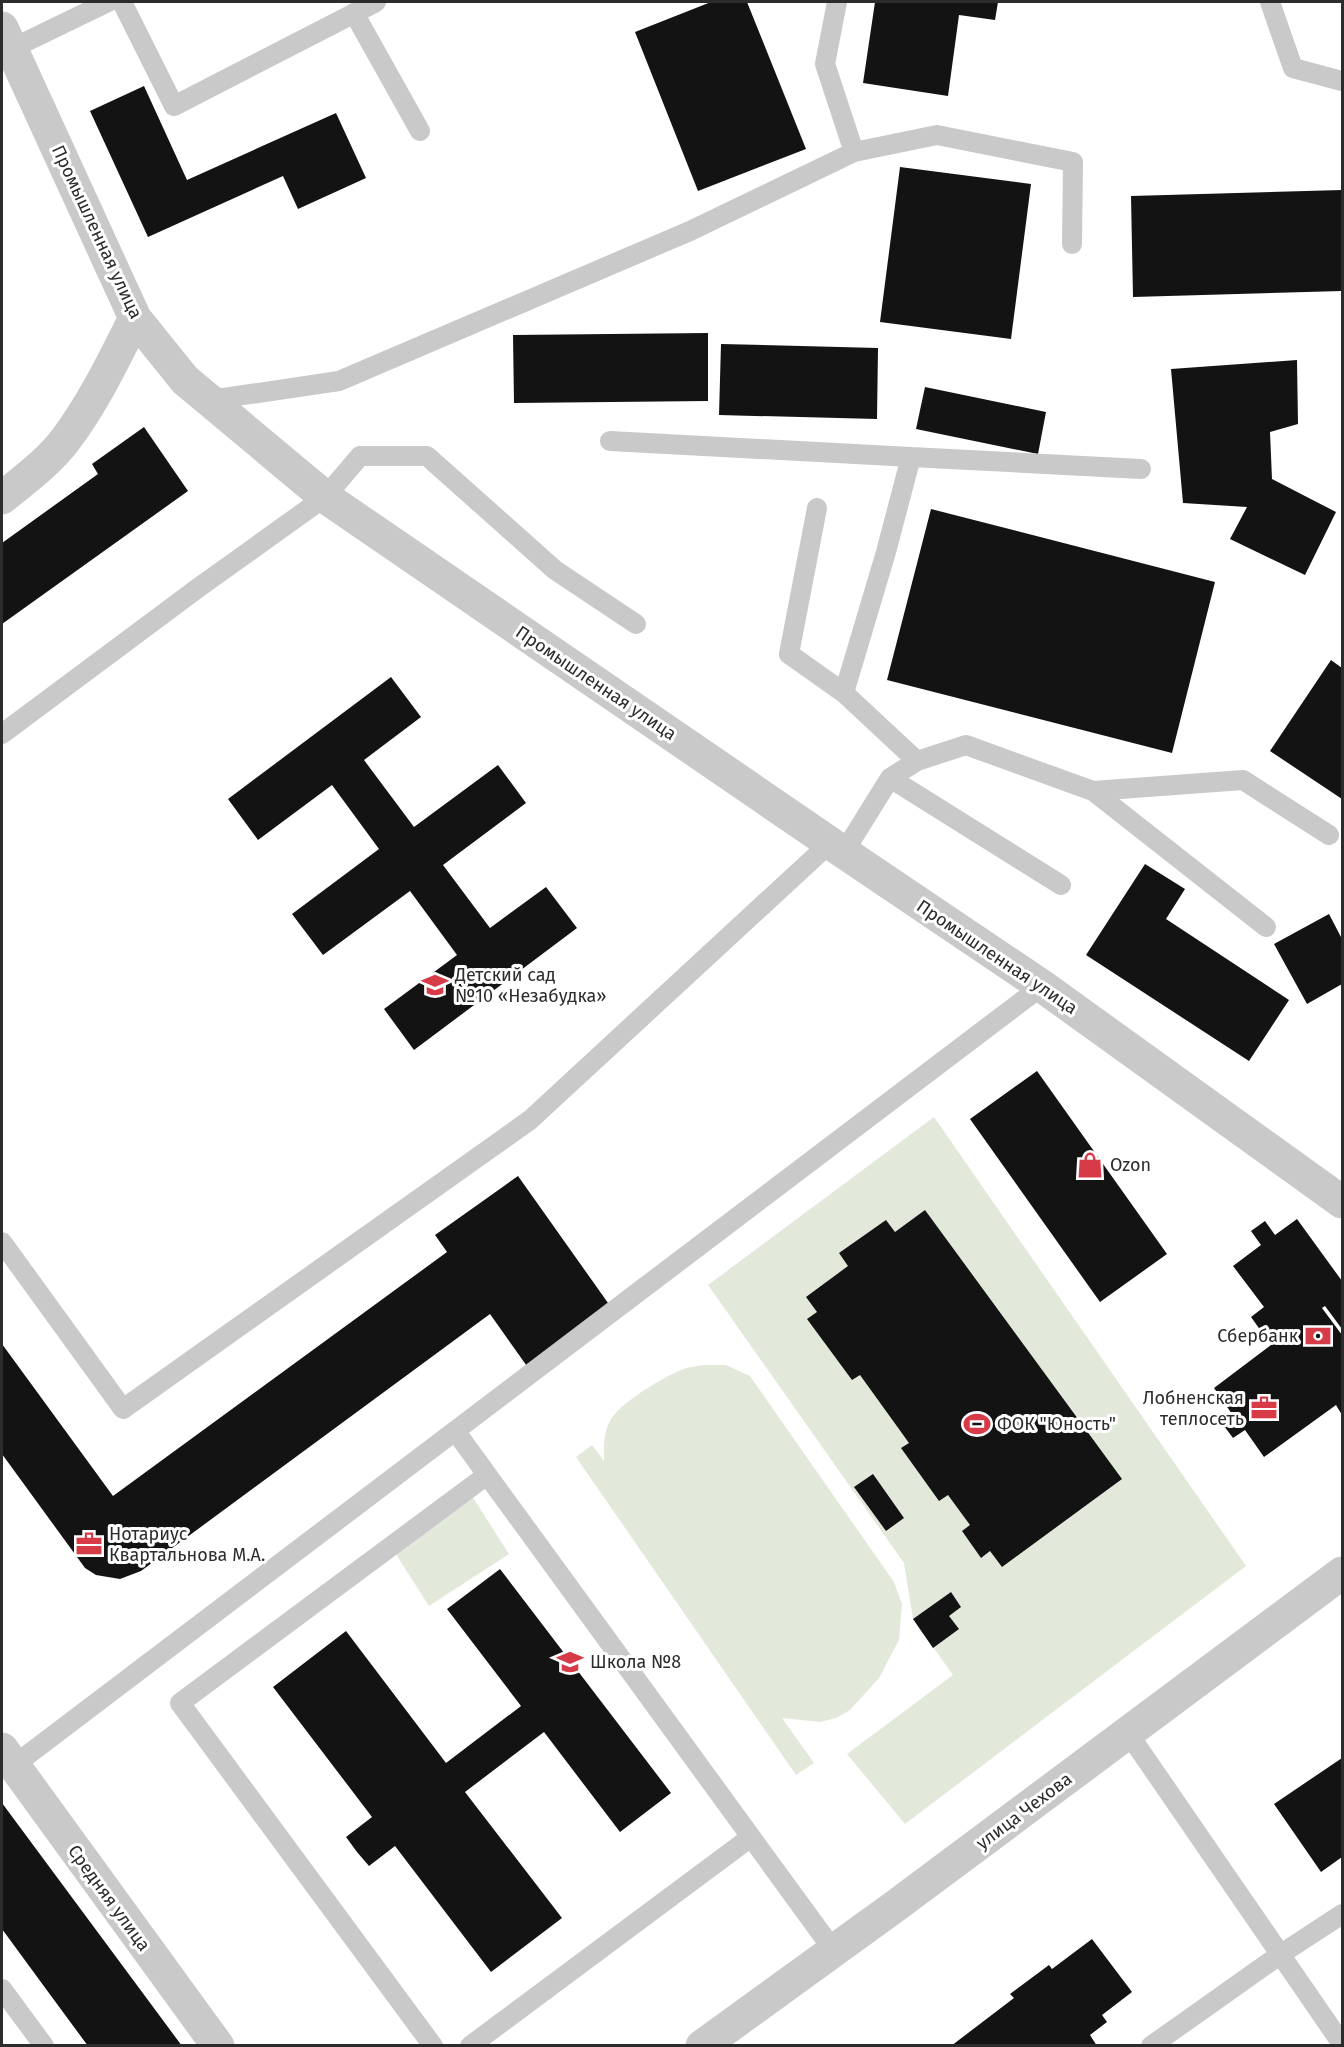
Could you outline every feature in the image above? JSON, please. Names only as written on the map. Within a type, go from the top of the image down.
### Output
[{"type":"street","name":"Промышленная улица","points":[[6,38],[135,318],[185,380],[325,497],[1042,986],[1342,1202]]},
{"type":"street","points":[[2,498],[33,472],[65,440],[97,389],[135,318]]},
{"type":"street","name":"улица Чехова","points":[[702,2046],[1128,1734],[1342,1573]]},
{"type":"street","name":"Средняя улица","points":[[7,1758],[218,2046]]},
{"type":"lane","points":[[6,38],[108,2]]},
{"type":"lane","points":[[122,2],[174,106],[376,2]]},
{"type":"lane","points":[[837,2],[825,64],[854,152]]},
{"type":"lane","points":[[1270,2],[1293,68],[1342,81]]},
{"type":"lane","points":[[354,13],[420,131]]},
{"type":"lane","points":[[210,400],[339,381],[690,231],[854,152],[937,135],[1073,162],[1072,244]]},
{"type":"lane","points":[[610,441],[1141,469]]},
{"type":"lane","points":[[2,734],[325,497],[360,456],[427,456],[555,570],[636,624]]},
{"type":"lane","points":[[844,693],[886,552],[911,457]]},
{"type":"lane","points":[[817,508],[789,654],[844,693],[917,761]]},
{"type":"lane","points":[[2,1242],[123,1409],[530,1120],[837,848],[890,778],[917,761],[966,745],[1093,791],[1266,927]]},
{"type":"lane","points":[[890,778],[1061,885]]},
{"type":"lane","points":[[1093,791],[1243,780],[1329,835]]},
{"type":"lane","points":[[7,1758],[456,1432],[1042,986]]},
{"type":"lane","points":[[456,1432],[834,1950]]},
{"type":"lane","points":[[433,2046],[180,1703],[487,1475]]},
{"type":"lane","points":[[1128,1734],[1342,2044]]},
{"type":"lane","points":[[471,2046],[751,1837]]},
{"type":"lane","points":[[1151,2046],[1342,1914]]},
{"type":"lane","points":[[2,1989],[44,2046]]},
{"type":"shaded area","name":"ФОК \"Юность\"","points":[[934,1117],[1246,1566],[905,1824],[847,1754],[953,1675],[913,1619],[904,1563],[708,1285]]},
{"type":"shaded area","points":[[726,1365],[750,1376],[894,1582],[902,1604],[899,1640],[879,1678],[850,1710],[836,1718],[820,1722],[782,1718],[814,1763],[796,1775],[576,1457],[592,1445],[604,1461],[606,1430],[612,1417],[620,1409],[640,1393],[673,1374],[686,1368]]},
{"type":"shaded area","points":[[470,1493],[509,1554],[429,1606],[390,1545]]},
{"type":"building","points":[[711,2],[747,2],[806,149],[698,191],[635,32]]},
{"type":"building","points":[[875,2],[998,2],[995,20],[959,15],[948,96],[863,83]]},
{"type":"building","points":[[144,86],[187,180],[336,113],[366,178],[298,209],[283,176],[148,237],[90,111]]},
{"type":"building","points":[[900,167],[1031,184],[1011,339],[880,322]]},
{"type":"building","points":[[1342,190],[1342,291],[1133,297],[1131,196]]},
{"type":"building","points":[[708,333],[708,401],[514,403],[513,335]]},
{"type":"building","points":[[721,344],[878,348],[877,419],[719,415]]},
{"type":"building","points":[[1297,360],[1298,424],[1270,432],[1272,479],[1336,512],[1305,575],[1230,539],[1247,507],[1183,503],[1171,369]]},
{"type":"building","points":[[925,387],[1046,412],[1038,454],[916,429]]},
{"type":"building","points":[[144,427],[188,491],[2,624],[2,543],[98,474],[92,464]]},
{"type":"building","points":[[931,509],[1215,582],[1172,753],[887,680]]},
{"type":"building","points":[[1331,660],[1342,668],[1342,799],[1270,751]]},
{"type":"building","points":[[391,677],[421,717],[364,760],[414,827],[498,765],[526,803],[443,865],[490,928],[546,887],[577,928],[414,1050],[384,1009],[457,955],[410,891],[323,955],[292,914],[379,849],[332,785],[258,840],[228,799]]},
{"type":"building","points":[[1145,864],[1185,889],[1166,919],[1289,1000],[1249,1061],[1086,955]]},
{"type":"building","points":[[1329,914],[1342,939],[1342,984],[1307,1004],[1274,944]]},
{"type":"building","points":[[1037,1071],[1167,1254],[1100,1302],[970,1119]]},
{"type":"building","points":[[518,1176],[613,1310],[529,1369],[490,1314],[141,1571],[120,1579],[96,1575],[85,1568],[2,1454],[2,1344],[113,1496],[447,1252],[435,1235]]},
{"type":"building","points":[[925,1210],[1122,1479],[1002,1567],[990,1551],[981,1558],[962,1531],[970,1525],[948,1495],[939,1501],[901,1448],[909,1443],[860,1375],[852,1380],[807,1319],[817,1312],[806,1297],[848,1266],[839,1253],[886,1220],[895,1232]]},
{"type":"building","points":[[1297,1219],[1342,1281],[1342,1329],[1325,1306],[1322,1308],[1342,1335],[1342,1415],[1336,1405],[1264,1457],[1245,1430],[1233,1438],[1221,1422],[1232,1414],[1214,1388],[1271,1345],[1251,1317],[1264,1307],[1233,1266],[1261,1245],[1251,1231],[1265,1221],[1275,1235]]},
{"type":"building","points":[[873,1474],[904,1518],[886,1531],[854,1487]]},
{"type":"building","points":[[500,1569],[671,1793],[620,1832],[544,1732],[465,1792],[562,1918],[491,1972],[395,1846],[369,1866],[357,1852],[346,1837],[372,1817],[273,1687],[346,1631],[446,1763],[521,1706],[447,1609]]},
{"type":"building","points":[[951,1592],[961,1607],[949,1616],[959,1629],[933,1648],[913,1619]]},
{"type":"building","points":[[1342,1758],[1342,1857],[1321,1872],[1274,1804]]},
{"type":"building","points":[[2,1803],[182,2046],[88,2046],[2,1929]]},
{"type":"building","points":[[1092,1939],[1132,1992],[1102,2015],[1107,2022],[1090,2035],[1097,2046],[951,2046],[1014,1998],[1010,1994],[1049,1965],[1052,1969]]},
{"type":"place","name":"Детский сад №10 «Незабудка»","points":[[435,985]]},
{"type":"place","name":"Ozon","points":[[1090,1165]]},
{"type":"place","name":"Сбербанк","points":[[1318,1336]]},
{"type":"place","name":"Лобненская теплосеть","points":[[1264,1408]]},
{"type":"place","name":"ФОК \"Юность\"","points":[[977,1424]]},
{"type":"place","name":"Нотариус Квартальнова М.А.","points":[[89,1544]]},
{"type":"place","name":"Школа №8","points":[[570,1662]]}]
